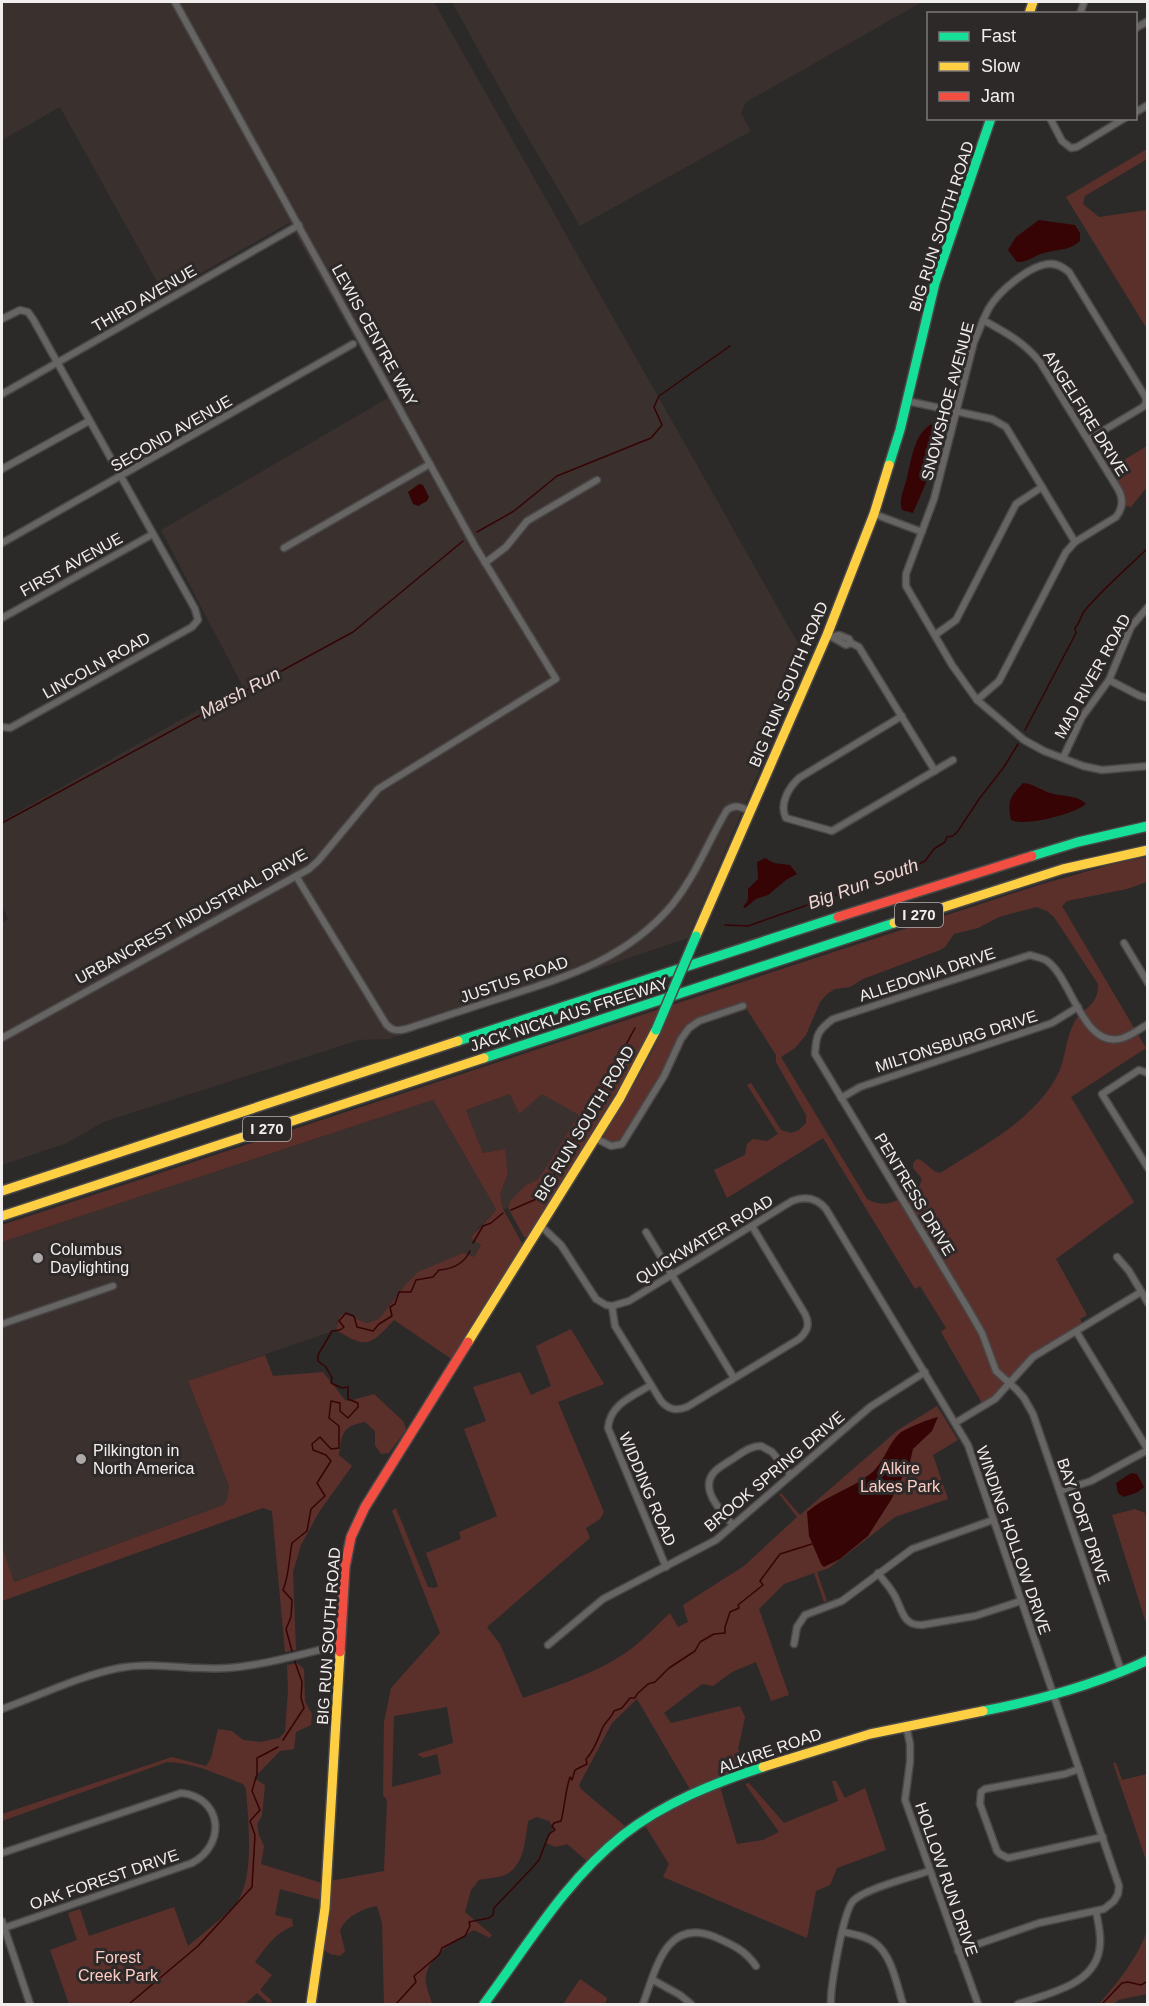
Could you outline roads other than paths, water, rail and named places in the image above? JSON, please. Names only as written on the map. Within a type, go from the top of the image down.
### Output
[{"type":"main road","name":"BIG RUN SOUTH ROAD","points":[[311,2004],[325,1908],[345,1567],[351,1537],[365,1507],[635,1072],[656,1030],[750,811],[829,636],[874,514],[907,401],[935,283],[990,120]]},
{"type":"main road","name":"JACK NICKLAUS FREEWAY","points":[[2,1191],[960,877],[1078,842],[1148,826]]},
{"type":"main road","name":"JACK NICKLAUS FREEWAY","points":[[2,1216],[973,897],[1063,869],[1148,850]]},
{"type":"main road","name":"ALKIRE ROAD","points":[[484,2004],[574,1884],[607,1848],[639,1824],[688,1797],[750,1771],[828,1745],[906,1725],[1079,1690],[1148,1660]]},
{"type":"street","name":"LEWIS CENTRE WAY","points":[[175,2],[485,563],[556,679]]},
{"type":"street","points":[[1051,120],[1062,141],[1071,148],[1077,147],[1122,120]]},
{"type":"street","name":"THIRD AVENUE","points":[[2,394],[299,225]]},
{"type":"street","name":"SNOWSHOE AVENUE","points":[[935,635],[906,586],[906,574],[934,499],[974,342],[995,300],[1015,280],[1041,266],[1048,264],[1061,266],[1069,272],[1144,394],[1146,403]]},
{"type":"street","points":[[2,319],[18,310],[24,310],[33,319],[153,534]]},
{"type":"street","name":"ANGELFIRE DRIVE","points":[[983,320],[1011,335],[1032,352],[1040,362],[1121,494],[1120,510],[1116,517],[1075,542]]},
{"type":"street","name":"SECOND AVENUE","points":[[2,543],[352,344]]},
{"type":"street","points":[[907,401],[992,419],[1006,428],[1075,542],[1060,561],[999,681],[977,700]]},
{"type":"street","points":[[1089,440],[1146,403]]},
{"type":"street","points":[[2,469],[89,421]]},
{"type":"street","points":[[284,548],[430,464]]},
{"type":"street","points":[[485,563],[506,547],[527,520],[597,480]]},
{"type":"street","points":[[1042,486],[1016,504],[956,620],[935,635],[952,665],[977,700],[1024,740],[1063,758],[1102,770],[1148,766]]},
{"type":"street","points":[[874,514],[922,532]]},
{"type":"street","name":"FIRST AVENUE","points":[[2,618],[153,534]]},
{"type":"street","name":"LINCOLN ROAD","points":[[3,728],[10,728],[192,627],[198,620],[195,609],[153,534]]},
{"type":"street","name":"MAD RIVER ROAD","points":[[1063,758],[1082,717],[1109,680],[1131,627],[1148,607]]},
{"type":"street","points":[[829,636],[838,635],[849,639],[850,643],[858,647],[935,771]]},
{"type":"street","name":"URBANCREST INDUSTRIAL DRIVE","points":[[2,1038],[296,876],[318,861],[378,789],[556,679]]},
{"type":"street","points":[[1109,680],[1148,698]]},
{"type":"street","points":[[902,716],[799,778],[789,789],[783,808],[789,820],[832,831],[953,760]]},
{"type":"street","name":"JUSTUS ROAD","points":[[296,876],[386,1024],[396,1031],[569,975],[613,954],[640,936],[671,905],[700,864],[727,810],[733,806],[739,806],[750,811]]},
{"type":"street","points":[[1124,943],[1148,983]]},
{"type":"street","name":"ALLEDONIA DRIVE","points":[[833,1019],[1030,955],[1046,960],[1055,968],[1078,1007]]},
{"type":"street","points":[[595,1138],[611,1146],[622,1144],[658,1086],[681,1039],[689,1028],[699,1021],[743,1006]]},
{"type":"street","points":[[1078,1007],[1091,1029],[1108,1039],[1126,1037],[1148,1024]]},
{"type":"street","name":"MILTONSBURG DRIVE","points":[[841,1098],[860,1087],[1052,1023],[1078,1007]]},
{"type":"street","name":"PENTRESS DRIVE","points":[[833,1019],[821,1027],[816,1039],[815,1054],[972,1315],[982,1333],[996,1371],[1010,1384]]},
{"type":"street","points":[[1148,1073],[1139,1070],[1102,1094],[1148,1168]]},
{"type":"street","points":[[1140,1156],[1148,1152]]},
{"type":"street","name":"QUICKWATER ROAD","points":[[612,1306],[629,1301],[797,1199],[811,1198]]},
{"type":"street","name":"WINDING HOLLOW DRIVE","points":[[811,1198],[826,1209],[968,1445],[1119,1886],[1114,1901],[1104,1909],[1096,1911]]},
{"type":"street","points":[[540,1225],[561,1245],[596,1299],[612,1306],[615,1326],[661,1401],[673,1410],[687,1407],[799,1338],[808,1327],[805,1314],[752,1226]]},
{"type":"street","points":[[646,1232],[734,1378]]},
{"type":"street","points":[[1117,1257],[1129,1271],[1148,1303]]},
{"type":"street","points":[[2,1324],[113,1286]]},
{"type":"street","points":[[955,1423],[995,1399],[1033,1357],[1141,1292]]},
{"type":"street","points":[[1060,1491],[1091,1480],[1148,1450],[1076,1331]]},
{"type":"street","name":"BROOK SPRING DRIVE","points":[[548,1645],[596,1604],[706,1546],[870,1407],[925,1372]]},
{"type":"street","name":"BAY PORT DRIVE","points":[[1010,1384],[1024,1398],[1032,1414],[1122,1673]]},
{"type":"street","name":"WIDDING ROAD","points":[[651,1385],[615,1407],[609,1421],[610,1434],[666,1567]]},
{"type":"street","points":[[733,1525],[715,1501],[709,1483],[711,1475],[717,1469],[748,1449],[757,1446],[769,1450],[791,1475]]},
{"type":"street","points":[[794,1644],[797,1627],[805,1615],[842,1601],[912,1549],[993,1520]]},
{"type":"street","points":[[878,1574],[894,1593],[903,1617],[913,1625],[975,1616],[1021,1601]]},
{"type":"street","points":[[2,1708],[96,1674],[120,1668],[167,1665],[230,1668],[341,1646]]},
{"type":"street","name":"HOLLOW RUN DRIVE","points":[[906,1725],[910,1744],[910,1762],[905,1800],[978,2004]]},
{"type":"street","points":[[1079,1769],[1058,1776],[990,1788],[981,1792],[980,1804],[997,1851],[1004,1857],[1102,1837]]},
{"type":"street","name":"OAK FOREST DRIVE","points":[[2,1852],[181,1793],[203,1801],[215,1823],[213,1842],[208,1852],[192,1863],[4,1928]]},
{"type":"street","points":[[831,2004],[846,1916],[852,1902],[860,1896],[929,1871]]},
{"type":"street","points":[[958,1951],[1039,1923],[1096,1911],[1100,1946],[1089,1972],[1074,1984],[1018,2004]]},
{"type":"street","points":[[2,1921],[30,2004]]},
{"type":"street","points":[[643,2004],[662,1955],[669,1945],[681,1935],[698,1932],[737,1946],[756,1966]]},
{"type":"street","points":[[843,1932],[867,1939],[880,1948],[888,1961],[903,2004]]},
{"type":"street","points":[[653,1980],[691,2004]]},
{"type":"waterway","name":"Marsh Run","points":[[477,532],[514,511],[557,476],[651,438],[662,425],[654,407],[659,396],[730,346]]},
{"type":"waterway","name":"Marsh Run","points":[[2,823],[353,632],[463,541]]},
{"type":"waterway","name":"Big Run South","points":[[1025,730],[1076,633],[1075,628],[1084,611],[1148,548]]},
{"type":"waterway","name":"Big Run South","points":[[725,925],[748,926],[904,871],[925,861],[934,849],[945,842],[947,837],[953,836],[958,831],[1018,744]]},
{"type":"waterway","name":"Big Run South","points":[[511,1210],[541,1197],[544,1187],[554,1177],[556,1167],[568,1150],[635,1028]]},
{"type":"waterway","name":"Big Run South","points":[[473,1243],[483,1226],[491,1223],[503,1213]]},
{"type":"waterway","name":"Big Run South","points":[[292,1651],[286,1629],[291,1617],[292,1600],[283,1590],[292,1543],[307,1531],[311,1509],[325,1496],[317,1483],[331,1461],[326,1455],[313,1450],[312,1444],[320,1437],[331,1449],[339,1448],[339,1426],[329,1418],[331,1401],[340,1403],[340,1411],[348,1418],[358,1407],[358,1403],[348,1399],[348,1387],[342,1388],[331,1383],[332,1378],[326,1367],[318,1361],[318,1355],[332,1331],[344,1327],[339,1321],[346,1313],[354,1316],[357,1327],[373,1331],[392,1316],[390,1307],[395,1304],[399,1292],[411,1292],[416,1280],[433,1277],[439,1270],[458,1265],[470,1251]]},
{"type":"waterway","points":[[396,2004],[416,1982],[414,1976],[439,1955],[442,1948],[465,1936],[470,1926],[469,1922],[493,1915],[494,1908],[539,1860],[549,1834],[555,1830],[552,1826],[561,1821],[570,1777],[572,1780],[575,1770],[587,1764],[586,1759],[614,1711],[622,1708],[630,1698],[635,1698],[648,1684],[655,1682],[669,1668],[695,1651],[700,1642],[714,1634],[725,1633],[730,1612],[739,1608],[738,1605],[763,1585],[760,1581],[780,1554],[812,1544]]},
{"type":"waterway","name":"Big Run South","points":[[283,1740],[304,1708],[301,1698],[302,1682],[294,1659]]},
{"type":"waterway","name":"Big Run South","points":[[129,2004],[198,1946],[252,1887],[255,1835],[250,1821],[260,1810],[252,1791],[257,1774],[257,1758],[278,1747]]},
{"type":"waterway","points":[[1102,2004],[1122,1983],[1141,1985],[1148,1981]]},
{"type":"place","name":"Columbus Daylighting","points":[[38,1258]]},
{"type":"place","name":"Pilkington in North America","points":[[81,1459]]},
{"type":"park label","name":"Alkire Lakes Park","points":[[900,1477]]},
{"type":"park label","name":"Forest Creek Park","points":[[118,1966]]}]
